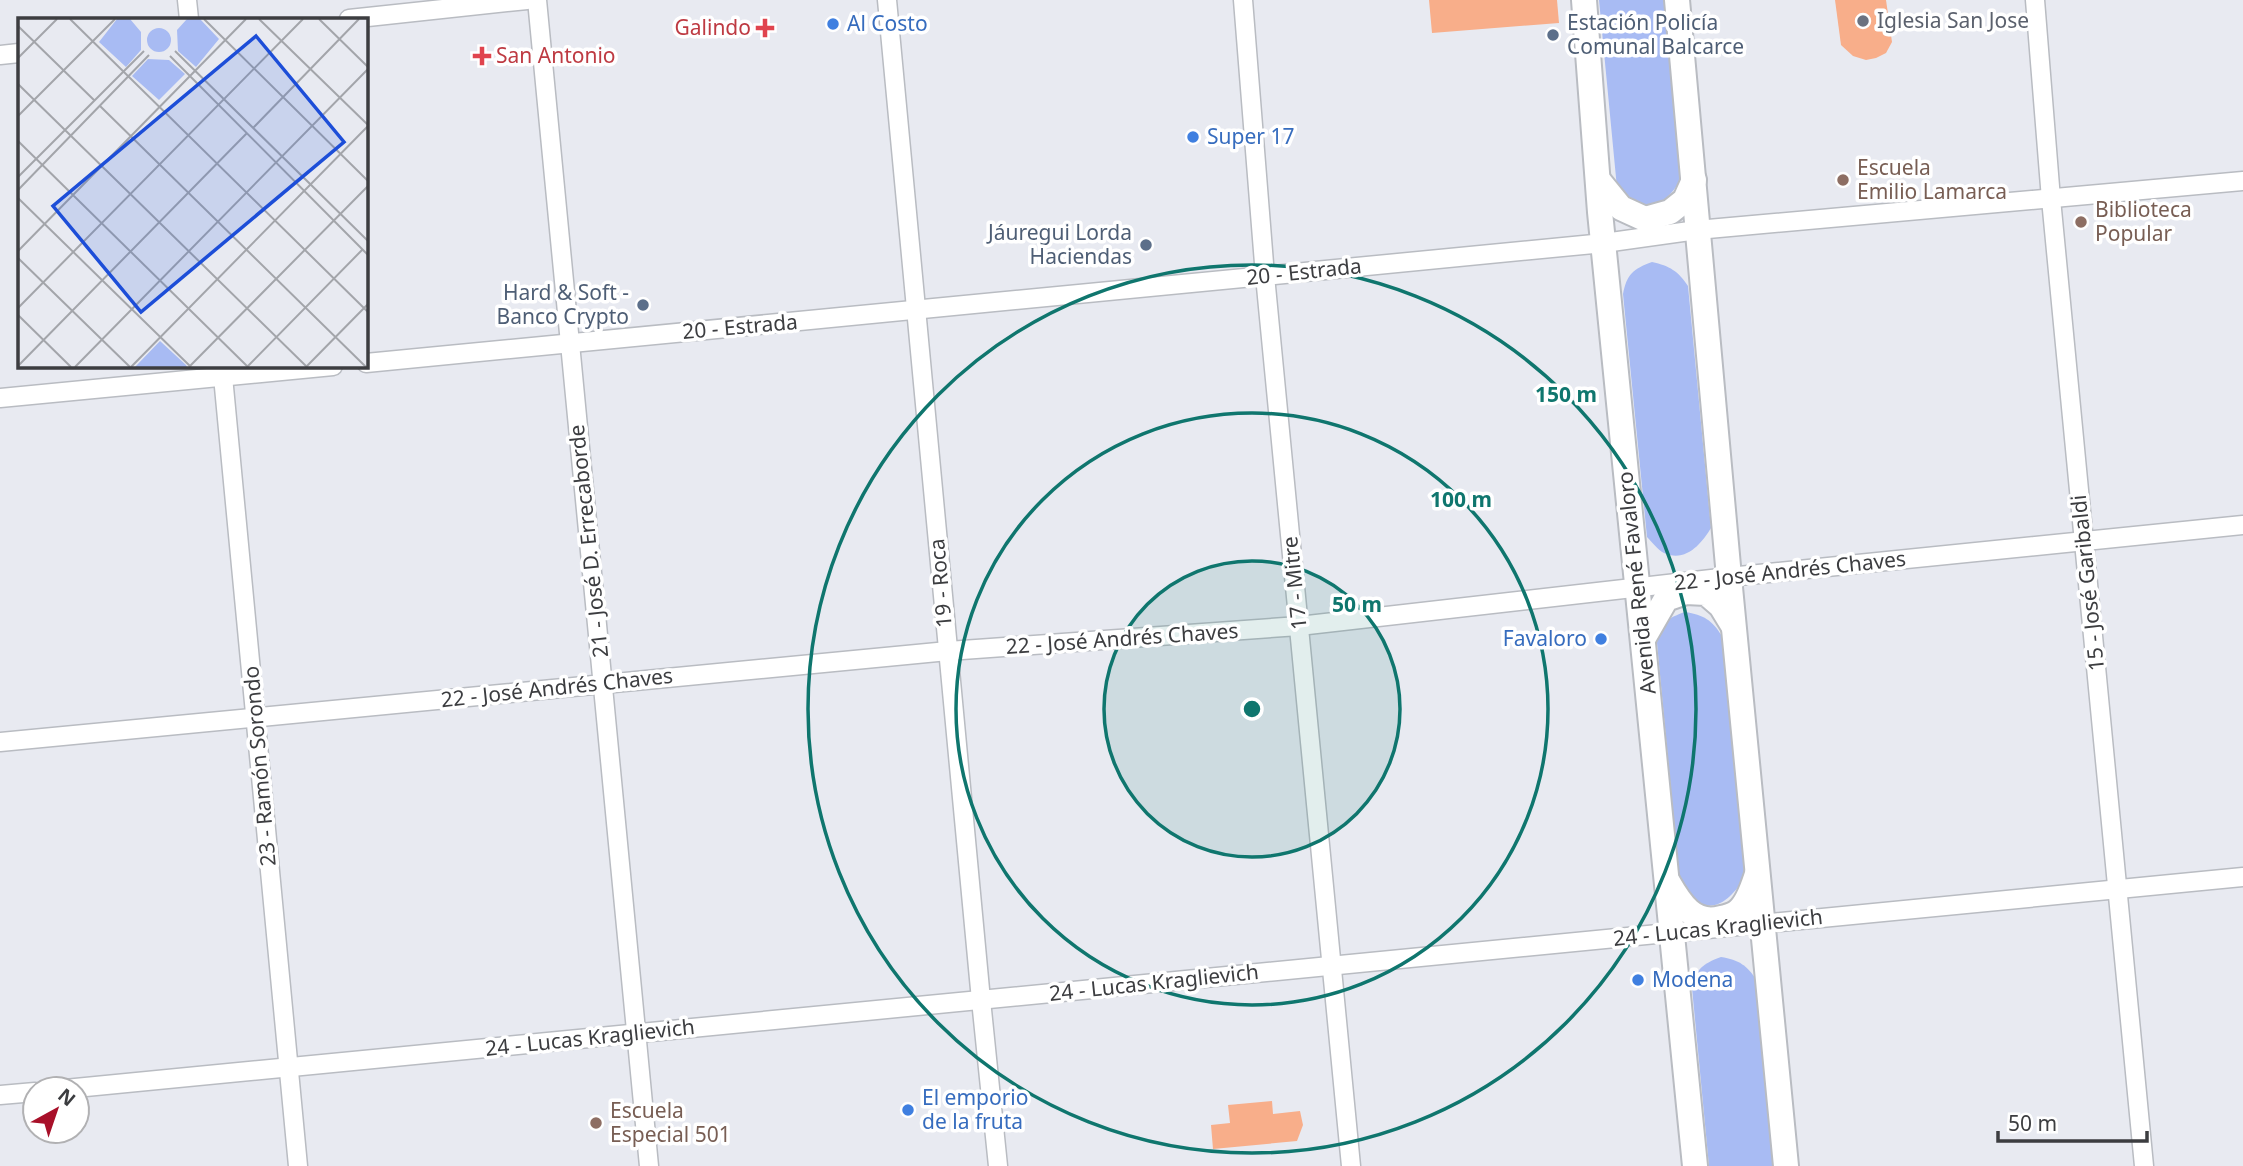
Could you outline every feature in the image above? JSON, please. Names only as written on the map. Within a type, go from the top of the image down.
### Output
[{"type":"main road","name":"Avenida René Favaloro","points":[[1584,0],[1604,243],[1695,1166]]},
{"type":"main road","points":[[1677,0],[1786,1166]]},
{"type":"main road","points":[[1599,181],[1621,208],[1645,219],[1670,212],[1685,200],[1693,180]]},
{"type":"main road","points":[[1643,639],[1666,599],[1686,592],[1706,593],[1721,606],[1734,628]]},
{"type":"main road","points":[[1666,879],[1682,905],[1697,918],[1717,919],[1737,912],[1748,897],[1758,874]]},
{"type":"street","points":[[187,0],[189,18]]},
{"type":"street","points":[[358,18],[527,0]]},
{"type":"street","name":"21 - José D. Errecaborde","points":[[537,0],[649,1166]]},
{"type":"street","name":"19 - Roca","points":[[887,0],[999,1166]]},
{"type":"street","name":"17 - Mitre","points":[[1243,0],[1265,275],[1351,1166]]},
{"type":"street","name":"15 - José Garibaldi","points":[[2035,0],[2051,199],[2144,1166]]},
{"type":"street","points":[[0,55],[18,53]]},
{"type":"street","name":"20 - Estrada","points":[[368,363],[1604,243],[1697,230],[2243,181]]},
{"type":"street","points":[[0,398],[222,371],[289,368]]},
{"type":"street","name":"23 - Ramón Sorondo","points":[[222,371],[298,1166]]},
{"type":"street","name":"22 - José Andrés Chaves","points":[[0,743],[948,651],[1299,626],[1729,577],[2243,525]]},
{"type":"street","name":"24 - Lucas Kraglievich","points":[[91,1086],[2243,877]]},
{"type":"street","points":[[0,1095],[21,1093]]},
{"type":"shaded area","points":[[1599,0],[1665,0],[1682,178],[1669,196],[1650,206],[1635,204],[1617,188]]},
{"type":"shaded area","points":[[1652,262],[1673,270],[1688,286],[1711,528],[1698,545],[1679,555],[1664,553],[1647,537],[1623,294],[1632,273]]},
{"type":"shaded area","points":[[1685,612],[1707,619],[1722,636],[1745,877],[1726,900],[1713,905],[1698,903],[1680,886],[1657,643],[1666,622]]},
{"type":"shaded area","points":[[1721,957],[1742,964],[1757,981],[1775,1166],[1709,1166],[1692,988],[1701,968]]},
{"type":"building","points":[[1429,0],[1557,0],[1559,23],[1432,33]]},
{"type":"building","name":"Iglesia San Jose","points":[[1835,0],[1886,0],[1892,42],[1886,53],[1866,60],[1853,56],[1841,45]]},
{"type":"building","points":[[1272,1101],[1273,1114],[1300,1111],[1303,1125],[1297,1141],[1213,1149],[1211,1125],[1230,1123],[1228,1105]]},
{"type":"place","name":"Iglesia San Jose","points":[[1863,21]]},
{"type":"place","name":"Al Costo","points":[[833,24]]},
{"type":"place","name":"Galindo","points":[[765,28]]},
{"type":"place","name":"Estación Policía Comunal Balcarce","points":[[1553,35]]},
{"type":"place","name":"San Antonio","points":[[482,56]]},
{"type":"place","name":"Super 17","points":[[1193,137]]},
{"type":"place","name":"Escuela Emilio Lamarca","points":[[1843,180]]},
{"type":"place","name":"Biblioteca Popular","points":[[2081,222]]},
{"type":"place","name":"Jáuregui Lorda Haciendas","points":[[1146,245]]},
{"type":"place","name":"Hard & Soft - Banco Crypto","points":[[643,305]]},
{"type":"place","name":"Favaloro","points":[[1601,639]]},
{"type":"place","name":"Modena","points":[[1638,980]]},
{"type":"place","name":"El emporio de la fruta","points":[[908,1110]]},
{"type":"place","name":"Escuela Especial 501","points":[[596,1123]]}]
